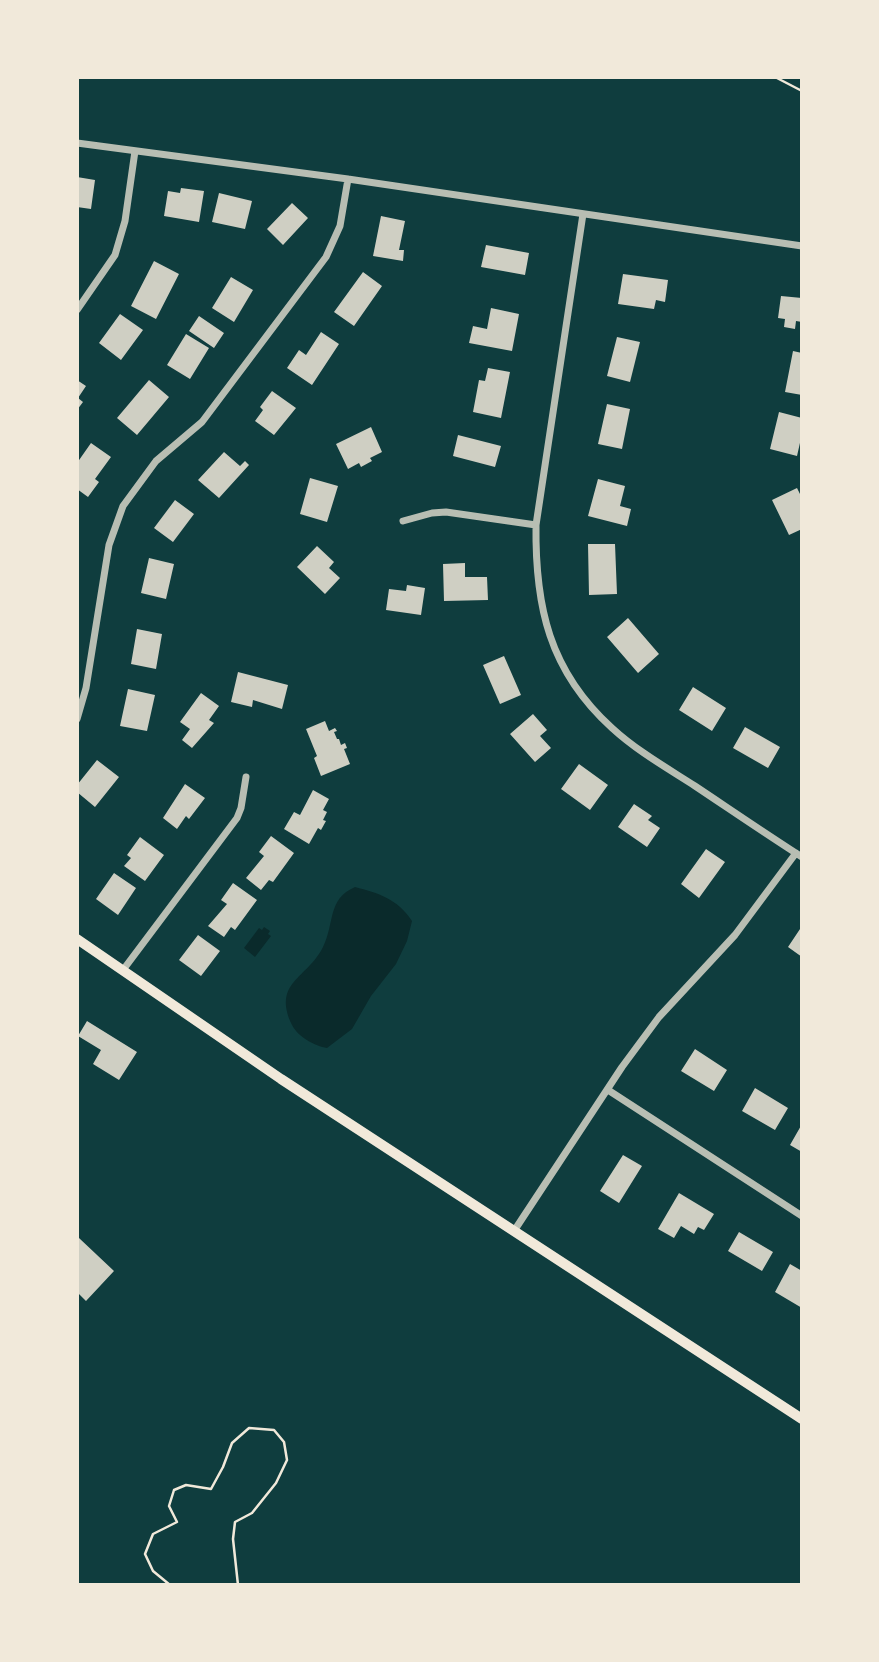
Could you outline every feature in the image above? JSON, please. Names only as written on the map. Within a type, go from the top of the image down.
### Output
[{"type":"main road","points":[[77,939],[281,1079],[802,1419]]},
{"type":"street","points":[[77,143],[348,179],[802,246]]},
{"type":"street","points":[[77,310],[115,255],[125,221],[135,151]]},
{"type":"street","points":[[77,719],[86,688],[109,545],[123,506],[156,461],[202,422],[326,257],[340,226],[348,179]]},
{"type":"street","points":[[514,1231],[659,1017],[735,935],[799,855],[637,749],[583,698],[555,651],[544,617],[536,567],[536,525],[583,214]]},
{"type":"street","points":[[403,521],[446,512],[536,525]]},
{"type":"street","points":[[123,970],[237,818],[246,777]]},
{"type":"street","points":[[608,1090],[802,1216]]},
{"type":"path","points":[[775,77],[802,92]]},
{"type":"path","points":[[170,1585],[153,1571],[145,1554],[153,1534],[177,1522],[169,1506],[174,1490],[186,1485],[211,1489],[232,1443],[249,1428],[274,1430],[284,1442],[287,1460],[276,1483],[252,1513],[234,1522],[238,1585]]},
{"type":"water","points":[[355,887],[394,902],[412,921],[407,941],[396,964],[371,996],[352,1029],[327,1048],[298,1033],[287,1011],[286,999],[294,982],[323,947],[340,898]]},
{"type":"water","points":[[264,927],[270,931],[268,934],[271,936],[255,957],[244,948],[259,928],[262,930]]},
{"type":"building","points":[[77,177],[95,180],[91,209],[77,207]]},
{"type":"building","points":[[181,188],[204,191],[199,222],[164,216],[168,191],[180,193]]},
{"type":"building","points":[[219,193],[252,201],[245,229],[212,222]]},
{"type":"building","points":[[292,203],[308,218],[283,245],[267,229]]},
{"type":"building","points":[[381,216],[405,221],[399,250],[404,250],[403,261],[373,256]]},
{"type":"building","points":[[486,245],[529,253],[525,275],[481,267]]},
{"type":"building","points":[[154,261],[179,274],[156,319],[131,306]]},
{"type":"building","points":[[363,272],[382,286],[354,326],[334,312]]},
{"type":"building","points":[[623,274],[668,280],[665,302],[656,300],[654,309],[618,304]]},
{"type":"building","points":[[231,277],[253,290],[234,322],[212,308]]},
{"type":"building","points":[[781,296],[802,298],[802,322],[796,321],[795,329],[784,327],[785,319],[778,318]]},
{"type":"building","points":[[491,308],[519,314],[512,351],[469,343],[473,326],[487,329]]},
{"type":"building","points":[[120,314],[143,330],[121,360],[99,343]]},
{"type":"building","points":[[199,316],[224,333],[214,348],[189,331]]},
{"type":"building","points":[[321,332],[339,344],[312,385],[287,368],[299,350],[306,355]]},
{"type":"building","points":[[186,334],[209,348],[190,379],[167,365]]},
{"type":"building","points":[[617,337],[640,342],[630,382],[607,376]]},
{"type":"building","points":[[793,351],[802,353],[802,395],[785,392]]},
{"type":"building","points":[[488,368],[510,372],[501,418],[473,412],[479,380],[485,381]]},
{"type":"building","points":[[77,380],[86,386],[78,398],[83,402],[77,410]]},
{"type":"building","points":[[149,380],[169,397],[137,435],[117,418]]},
{"type":"building","points":[[272,391],[296,408],[274,435],[255,421],[263,410],[260,407]]},
{"type":"building","points":[[607,404],[630,409],[622,449],[598,444]]},
{"type":"building","points":[[779,412],[802,418],[797,456],[770,449]]},
{"type":"building","points":[[371,427],[382,452],[361,467],[359,463],[348,469],[336,444]]},
{"type":"building","points":[[458,435],[501,446],[495,467],[453,456]]},
{"type":"building","points":[[91,443],[111,457],[95,479],[99,482],[88,497],[77,489],[77,463]]},
{"type":"building","points":[[224,452],[240,466],[245,461],[249,465],[219,498],[198,480]]},
{"type":"building","points":[[310,478],[338,486],[327,522],[300,514]]},
{"type":"building","points":[[598,479],[625,486],[620,506],[631,509],[627,526],[588,516]]},
{"type":"building","points":[[797,488],[802,498],[802,529],[789,535],[772,500]]},
{"type":"building","points":[[175,500],[194,514],[173,542],[154,528]]},
{"type":"building","points":[[588,544],[615,544],[617,594],[589,595]]},
{"type":"building","points":[[317,546],[334,562],[329,568],[340,578],[325,594],[297,567]]},
{"type":"building","points":[[149,558],[174,564],[166,599],[141,593]]},
{"type":"building","points":[[465,563],[465,577],[487,577],[488,600],[444,601],[443,564]]},
{"type":"building","points":[[407,585],[425,588],[421,615],[386,610],[389,589],[406,591]]},
{"type":"building","points":[[628,618],[659,654],[638,673],[607,637]]},
{"type":"building","points":[[137,629],[162,634],[156,669],[131,664]]},
{"type":"building","points":[[504,656],[521,695],[500,704],[483,665]]},
{"type":"building","points":[[238,672],[288,685],[282,709],[253,700],[252,707],[231,702]]},
{"type":"building","points":[[693,687],[726,708],[712,731],[679,710]]},
{"type":"building","points":[[128,689],[155,695],[147,731],[120,726]]},
{"type":"building","points":[[201,693],[219,706],[209,720],[214,723],[192,748],[182,740],[190,729],[180,722]]},
{"type":"building","points":[[533,714],[547,730],[540,736],[551,748],[535,762],[510,734]]},
{"type":"building","points":[[325,721],[329,731],[335,728],[337,731],[334,732],[341,745],[345,743],[347,748],[344,749],[350,764],[321,776],[314,758],[317,756],[306,729]]},
{"type":"building","points":[[745,727],[780,747],[768,768],[733,748]]},
{"type":"building","points":[[97,760],[119,777],[95,807],[77,792],[77,785]]},
{"type":"building","points":[[579,764],[608,785],[590,810],[561,789]]},
{"type":"building","points":[[185,784],[205,798],[189,819],[186,816],[177,829],[163,818]]},
{"type":"building","points":[[313,790],[329,799],[323,810],[327,812],[323,820],[326,821],[321,830],[318,828],[309,844],[284,829],[294,812],[300,815]]},
{"type":"building","points":[[634,804],[652,816],[648,820],[660,828],[647,847],[618,827]]},
{"type":"building","points":[[271,836],[294,853],[273,882],[269,880],[261,890],[246,878],[264,856],[259,852]]},
{"type":"building","points":[[140,837],[164,855],[145,881],[124,866],[131,858],[127,855]]},
{"type":"building","points":[[706,849],[725,862],[699,898],[681,884]]},
{"type":"building","points":[[114,873],[136,888],[118,915],[96,899]]},
{"type":"building","points":[[233,883],[257,900],[235,930],[231,927],[224,937],[208,926],[227,904],[221,900]]},
{"type":"building","points":[[802,926],[802,957],[788,947]]},
{"type":"building","points":[[198,935],[220,951],[201,976],[179,960]]},
{"type":"building","points":[[87,1021],[137,1052],[119,1080],[93,1064],[101,1050],[78,1036]]},
{"type":"building","points":[[695,1049],[727,1070],[714,1091],[681,1071]]},
{"type":"building","points":[[755,1088],[788,1108],[775,1130],[742,1111]]},
{"type":"building","points":[[802,1124],[802,1152],[790,1145]]},
{"type":"building","points":[[623,1155],[642,1166],[619,1203],[600,1191]]},
{"type":"building","points":[[679,1193],[714,1214],[704,1230],[698,1227],[694,1234],[681,1226],[674,1238],[658,1229]]},
{"type":"building","points":[[739,1232],[773,1252],[762,1271],[728,1251]]},
{"type":"building","points":[[79,1238],[114,1271],[86,1301],[77,1292]]},
{"type":"building","points":[[790,1264],[802,1271],[802,1308],[775,1292]]}]
